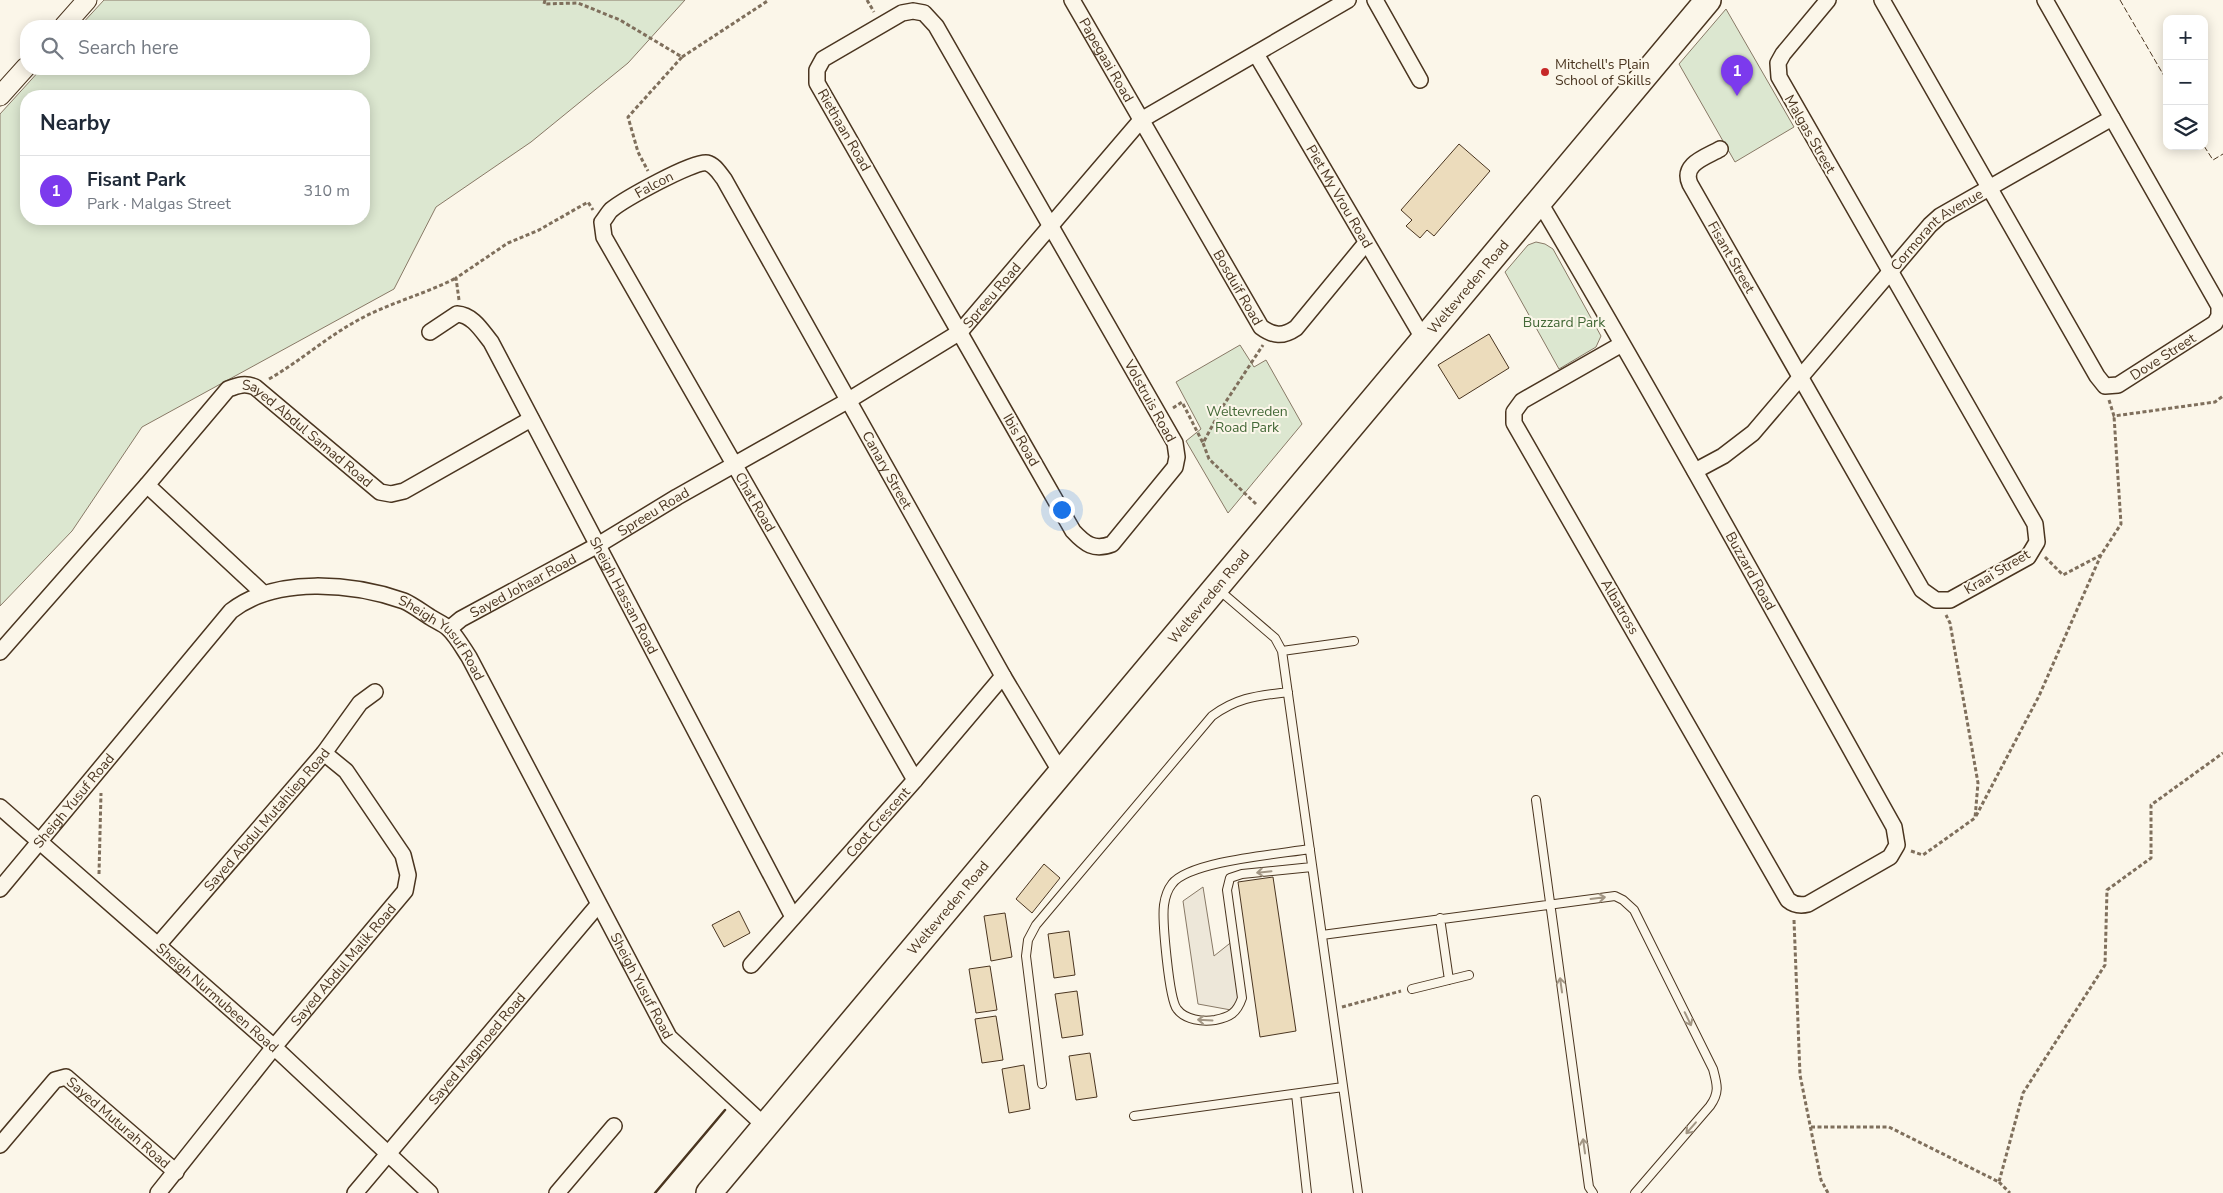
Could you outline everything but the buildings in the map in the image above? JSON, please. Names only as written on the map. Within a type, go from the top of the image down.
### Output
[{"type":"main road","name":"Weltevreden Road","points":[[710,1193],[1423,338],[1708,0]]},
{"type":"street","points":[[69,20],[87,0]]},
{"type":"street","name":"Spreeu Road","points":[[598,545],[677,497],[849,400],[960,332],[1052,227],[1140,120],[1348,0]]},
{"type":"street","points":[[1375,0],[1420,80]]},
{"type":"street","name":"Malgas Street","points":[[1828,0],[1783,54],[1778,63],[1779,77],[1890,271]]},
{"type":"street","points":[[1882,0],[1991,187],[2097,376],[2105,386]]},
{"type":"street","points":[[2045,0],[2112,118]]},
{"type":"street","name":"Papegaai Road","points":[[1076,1],[1140,120]]},
{"type":"street","name":"Riethaan Road","points":[[960,332],[817,83],[817,70],[823,59],[902,13],[913,11],[924,13],[936,26],[1052,227]]},
{"type":"street","name":"Piet My Vrou Road","points":[[1256,54],[1423,338]]},
{"type":"street","points":[[0,96],[20,74]]},
{"type":"street","name":"Cormorant Avenue","points":[[1695,471],[1723,456],[1746,440],[1890,271],[1940,216],[2112,118]]},
{"type":"street","name":"Dove Street","points":[[2105,386],[2118,385],[2215,323],[2219,311],[2218,302],[2112,118]]},
{"type":"street","name":"Bosduif Road","points":[[1140,120],[1254,317],[1261,327],[1270,334],[1288,333],[1296,328],[1366,243]]},
{"type":"street","name":"Fisant Street","points":[[1720,149],[1694,163],[1688,171],[1688,180],[1800,378]]},
{"type":"street","name":"Falcon","points":[[602,222],[611,210],[683,168],[697,163],[707,163],[715,168]]},
{"type":"street","name":"Canary Street","points":[[715,168],[724,179],[1003,676],[1060,772]]},
{"type":"street","name":"Buzzard Road","points":[[1539,201],[1695,471],[1894,827],[1897,845]]},
{"type":"street","name":"Chat Road","points":[[602,222],[604,237],[915,780]]},
{"type":"street","name":"Volstruis Road","points":[[1052,227],[1177,450],[1175,467],[1112,544],[1101,548],[1086,545]]},
{"type":"street","name":"Kraai Street","points":[[1890,271],[2035,524],[2038,536],[2036,546],[2028,557],[1950,600],[1938,601]]},
{"type":"street","points":[[430,332],[460,314]]},
{"type":"street","name":"Sheigh Hassan Road","points":[[460,314],[473,320],[491,342],[793,917]]},
{"type":"street","name":"Ibis Road","points":[[960,332],[1073,531],[1086,545]]},
{"type":"street","name":"Albatross","points":[[1622,344],[1522,401],[1514,412],[1514,423],[1788,900],[1798,905]]},
{"type":"street","points":[[1800,378],[1922,590],[1928,596],[1938,601]]},
{"type":"street","name":"Sayed Abdul Samad Road","points":[[0,652],[147,485],[228,389],[245,384],[255,387],[380,492],[391,494],[404,491],[531,419]]},
{"type":"street","points":[[147,485],[263,593]]},
{"type":"street","name":"Sayed Johaar Road","points":[[449,629],[461,619],[598,545]]},
{"type":"street","name":"Sheigh Yusuf Road","points":[[0,889],[231,611],[244,601],[263,593],[308,587],[340,588],[376,594],[406,602],[449,629],[469,657],[669,1037],[766,1126]]},
{"type":"street","name":"Coot Crescent","points":[[751,965],[915,780],[1003,676]]},
{"type":"street","name":"Sayed Abdul Mutahliep Road","points":[[158,945],[324,753],[360,703],[375,692]]},
{"type":"street","name":"Sayed Abdul Malik Road","points":[[158,1193],[274,1047],[405,891],[407,867],[403,855],[346,771],[324,753]]},
{"type":"street","name":"Sheigh Nurmubeen Road","points":[[0,807],[274,1047],[430,1193]]},
{"type":"street","points":[[1798,905],[1890,858],[1897,845]]},
{"type":"street","name":"Sayed Magmoed Road","points":[[355,1193],[598,905]]},
{"type":"street","name":"Sayed Muturah Road","points":[[0,1145],[54,1080],[66,1077],[176,1172]]},
{"type":"street","points":[[557,1193],[614,1126]]},
{"type":"lane","points":[[1216,587],[1275,638],[1282,651],[1358,1193]]},
{"type":"lane","points":[[1282,651],[1354,641]]},
{"type":"lane","points":[[1042,1084],[1026,956],[1028,940],[1036,925],[1212,716],[1230,703],[1253,696],[1288,692]]},
{"type":"lane","points":[[1536,800],[1589,1188],[1593,1193]]},
{"type":"lane","points":[[1310,850],[1206,866],[1185,873],[1172,883],[1166,897],[1164,918],[1172,998],[1178,1010],[1187,1018],[1208,1021],[1228,1018],[1239,1007],[1242,998],[1227,890],[1230,878],[1242,874],[1312,867]]},
{"type":"lane","points":[[1322,935],[1615,896],[1629,905],[1634,910],[1713,1069],[1718,1088],[1716,1097],[1635,1193]]},
{"type":"lane","points":[[1440,918],[1449,980]]},
{"type":"lane","points":[[1412,988],[1469,975]]},
{"type":"lane","points":[[1134,1116],[1343,1086]]},
{"type":"lane","points":[[1296,1094],[1307,1193]]},
{"type":"path","points":[[544,0],[544,4],[578,3],[620,20],[682,57]]},
{"type":"path","points":[[654,185],[638,152],[628,117],[682,57],[769,0]]},
{"type":"path","points":[[255,387],[279,374],[338,332],[363,318],[456,278],[508,243],[540,230],[588,202],[602,222]]},
{"type":"path","points":[[456,278],[460,314]]},
{"type":"path","points":[[1203,443],[1223,406],[1264,343]]},
{"type":"path","points":[[1897,845],[1923,855],[1975,818],[2039,696],[2101,555],[2122,524],[2114,416],[2105,386]]},
{"type":"path","points":[[2114,416],[2215,402],[2223,396]]},
{"type":"path","points":[[1167,412],[1182,402],[1209,459],[1256,504]]},
{"type":"path","points":[[2036,546],[2063,575],[2101,555]]},
{"type":"path","points":[[1938,601],[1950,623],[1978,783],[1975,818]]},
{"type":"path","points":[[1998,1182],[2023,1093],[2105,965],[2107,890],[2150,858],[2151,805],[2223,753]]},
{"type":"path","points":[[99,894],[102,768]]},
{"type":"path","points":[[1798,905],[1800,1074],[1821,1180],[1828,1193]]},
{"type":"path","points":[[1332,1010],[1412,988]]},
{"type":"path","points":[[1810,1127],[1889,1127],[1998,1182],[2010,1193]]},
{"type":"green space","points":[[104,0],[685,0],[628,63],[531,142],[436,207],[394,289],[142,427],[72,531],[0,606],[0,114],[20,92],[20,225],[370,225],[370,90],[22,90],[36,75],[370,75],[370,20],[86,20]]},
{"type":"green space","points":[[1726,9],[1794,127],[1735,162],[1679,64]]},
{"type":"green space","name":"Buzzard Park","points":[[1536,242],[1545,244],[1553,249],[1601,336],[1596,347],[1559,369],[1505,272],[1528,245]]},
{"type":"green space","name":"Weltevreden Road Park","points":[[1240,345],[1254,367],[1266,360],[1302,424],[1228,513],[1186,441],[1201,429],[1176,382]]},
{"type":"shaded area","points":[[1203,887],[1214,956],[1234,940],[1242,999],[1231,1010],[1198,1004],[1183,901]]},
{"type":"fence","points":[[2120,0],[2163,74]]},
{"type":"fence","points":[[2207,150],[2213,160],[2223,154]]},
{"type":"wall","points":[[655,1193],[725,1110]]},
{"type":"place","name":"Mitchell's Plain School of Skills","points":[[1545,72]]},
{"type":"place","name":"Fisant Park","points":[[1737,96]]}]
